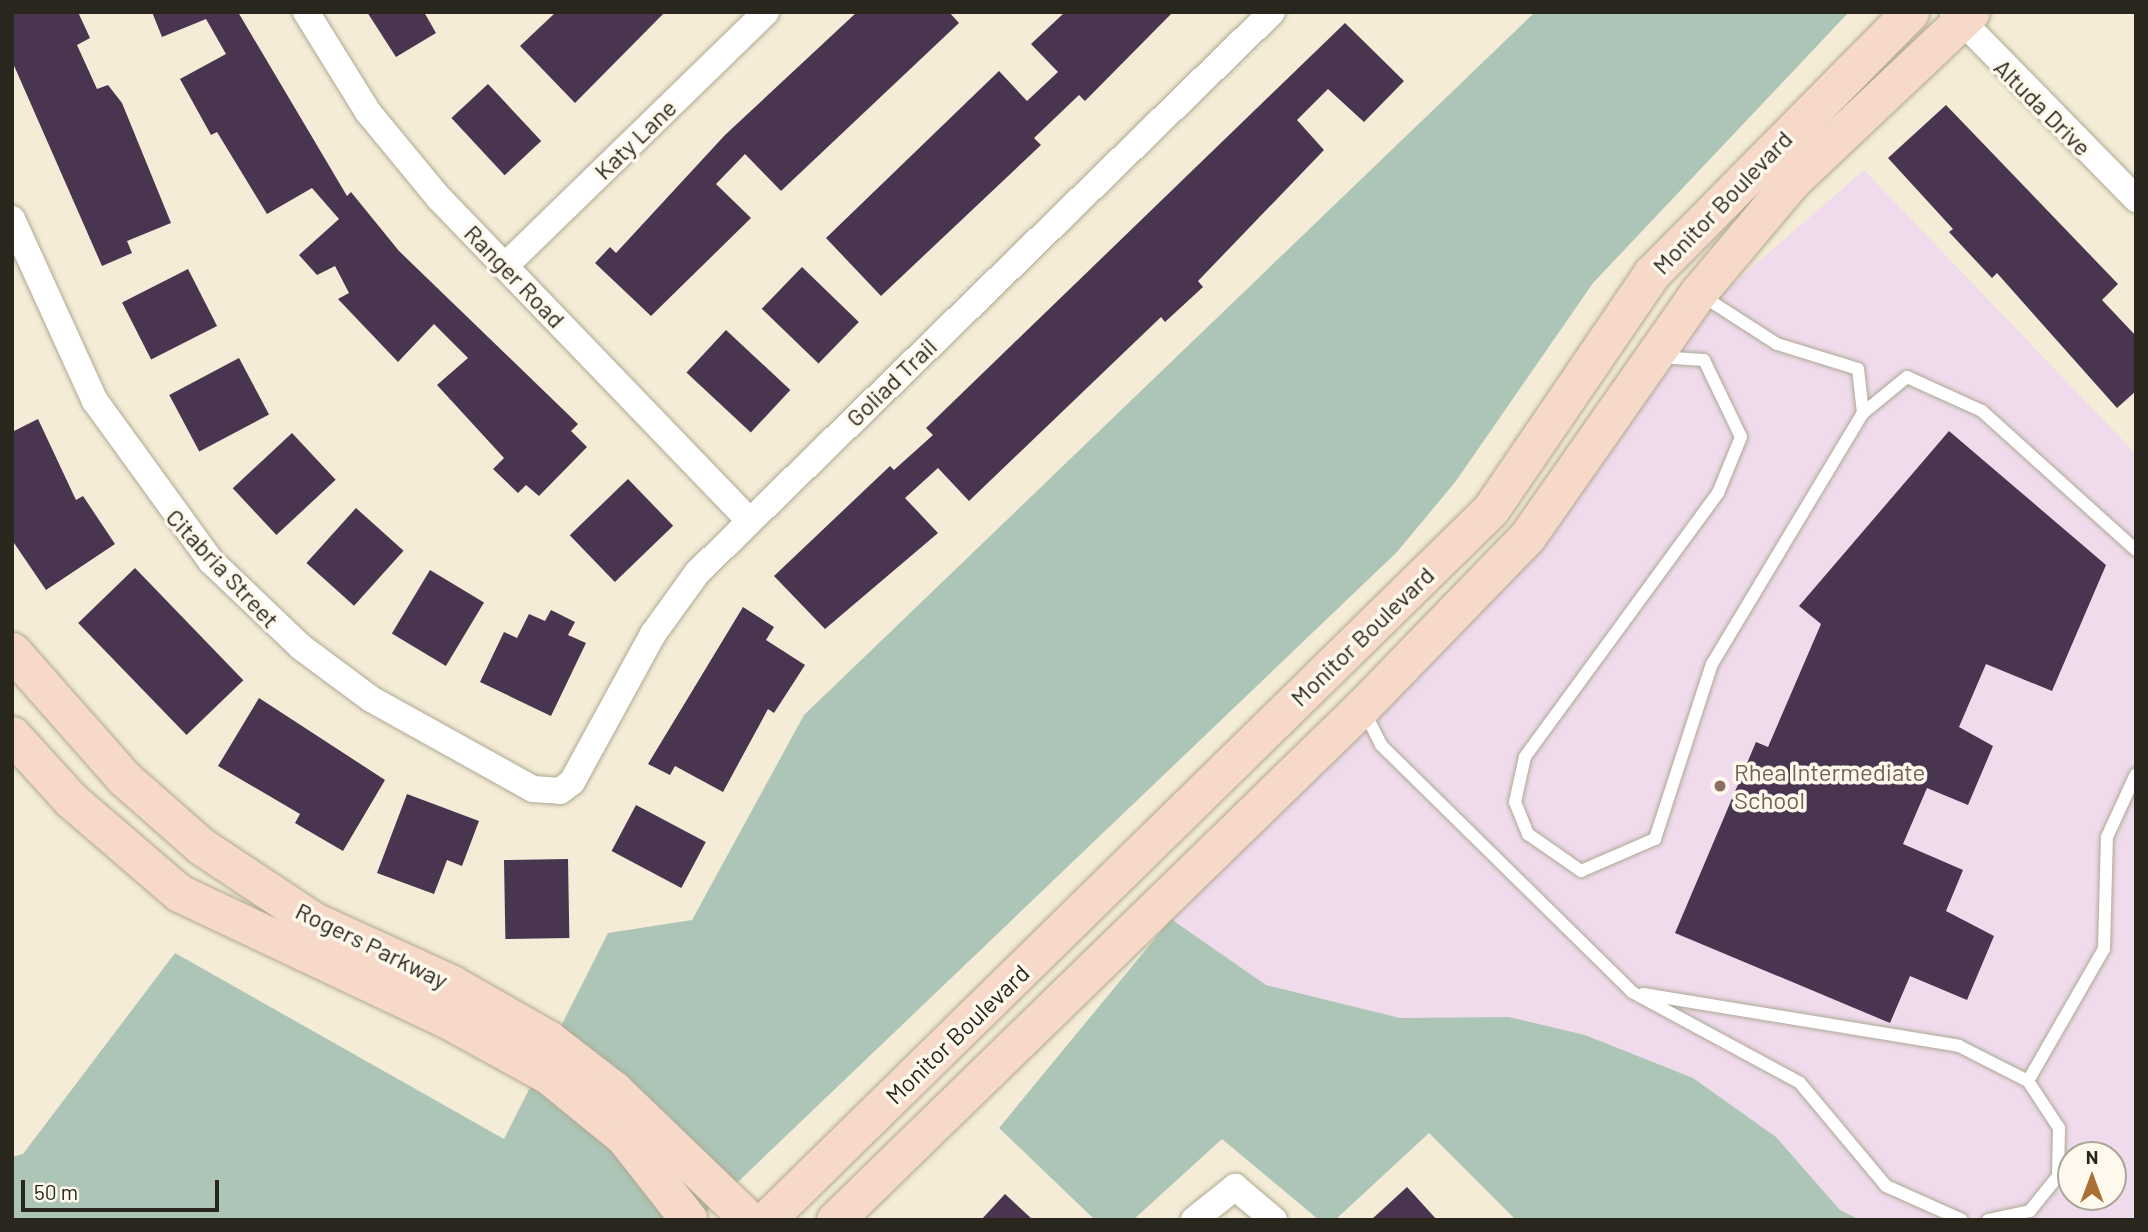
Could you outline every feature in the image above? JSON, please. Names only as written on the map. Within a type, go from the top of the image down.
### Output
[{"type":"street","name":"Ranger Road","points":[[306,12],[368,112],[505,266],[750,520]]},
{"type":"street","name":"Katy Lane","points":[[505,266],[766,12]]},
{"type":"street","name":"Goliad Trail","points":[[560,791],[572,782],[671,607],[750,520],[1272,12]]},
{"type":"street","name":"Monitor Boulevard","points":[[766,1220],[1491,509],[1653,273],[1910,12]]},
{"type":"street","name":"Monitor Boulevard","points":[[835,1220],[1362,707],[1527,537],[1698,293],[1792,181],[1962,15]]},
{"type":"street","name":"Altuda Drive","points":[[1962,15],[2130,182]]},
{"type":"street","name":"Citabria Street","points":[[12,219],[21,263],[95,401],[132,460],[248,600],[370,699],[533,789],[560,791]]},
{"type":"street","name":"Rogers Parkway","points":[[12,651],[124,778],[201,846],[314,921],[452,984],[548,1040],[614,1090],[748,1220]]},
{"type":"street","name":"Rogers Parkway","points":[[12,735],[72,800],[179,893],[448,1020],[548,1075],[624,1137],[689,1220]]},
{"type":"street","points":[[1194,1220],[1235,1187],[1275,1220]]},
{"type":"lane","points":[[1698,293],[1777,344],[1858,369],[1863,413]]},
{"type":"lane","points":[[1651,357],[1704,360],[1741,437],[1718,493],[1525,757],[1515,802],[1528,834],[1581,871],[1655,839],[1712,664],[1863,413],[1906,377],[1982,411],[2136,550]]},
{"type":"lane","points":[[1362,707],[1381,745],[1632,992],[1800,1083],[1886,1186],[1962,1220]]},
{"type":"lane","points":[[2028,1081],[2104,949],[2107,838],[2136,774]]},
{"type":"lane","points":[[1632,992],[1959,1046],[2028,1081],[2059,1128],[2058,1176],[2030,1211],[1988,1220]]},
{"type":"shaded area","name":"Rhea Intermediate School","points":[[1864,170],[2136,454],[2136,1220],[1860,1220],[1840,1210],[1776,1137],[1693,1078],[1585,1035],[1509,1017],[1400,1018],[1266,985],[1171,919],[1439,653],[1726,290]]},
{"type":"green space","points":[[1535,12],[1849,12],[1593,283],[1456,481],[1397,552],[698,1220],[12,1220],[12,1157],[23,1154],[175,953],[504,1139],[608,933],[692,920],[804,715]]},
{"type":"green space","points":[[1171,919],[1266,985],[1400,1018],[1509,1017],[1585,1035],[1693,1078],[1776,1137],[1840,1210],[1860,1220],[1516,1220],[1429,1133],[1335,1220],[1319,1220],[1222,1139],[1133,1220],[1095,1220],[999,1128]]},
{"type":"building","points":[[12,12],[78,12],[90,38],[77,45],[97,89],[108,85],[122,103],[171,223],[127,241],[132,253],[102,266],[12,61]]},
{"type":"building","points":[[152,12],[238,12],[347,196],[351,192],[399,251],[578,424],[571,431],[587,447],[539,496],[526,485],[518,493],[493,469],[504,458],[437,385],[468,358],[434,324],[398,362],[338,299],[349,293],[335,266],[317,275],[299,255],[339,219],[312,188],[267,214],[217,132],[211,135],[180,79],[226,54],[206,19],[162,37]]},
{"type":"building","points":[[367,12],[424,12],[436,33],[396,57]]},
{"type":"building","points":[[556,12],[665,12],[575,103],[520,46]]},
{"type":"building","points":[[857,12],[949,12],[959,23],[781,191],[745,154],[716,184],[751,218],[651,316],[595,263],[610,247],[616,253],[725,135]]},
{"type":"building","points":[[1065,12],[1173,12],[1085,101],[1079,95],[1034,138],[1041,145],[881,296],[826,238],[999,71],[1027,101],[1058,72],[1031,44]]},
{"type":"building","points":[[1345,23],[1404,81],[1364,122],[1328,89],[1297,120],[1324,150],[1198,281],[1203,287],[1165,322],[1161,317],[969,501],[938,468],[905,498],[938,533],[825,629],[774,576],[890,466],[894,470],[933,435],[926,428]]},
{"type":"building","points":[[488,84],[541,141],[505,175],[451,118]]},
{"type":"building","points":[[1946,105],[2118,284],[2102,300],[2136,336],[2136,391],[2117,408],[1997,273],[1992,278],[1949,232],[1953,229],[1888,158]]},
{"type":"building","points":[[802,267],[859,322],[819,364],[762,309]]},
{"type":"building","points":[[188,269],[217,326],[151,360],[122,303]]},
{"type":"building","points":[[726,330],[790,390],[751,432],[686,372]]},
{"type":"building","points":[[239,358],[269,415],[199,452],[169,395]]},
{"type":"building","points":[[38,419],[76,500],[83,496],[115,544],[46,590],[12,540],[12,432]]},
{"type":"building","points":[[1949,431],[2106,565],[2052,691],[1986,664],[1959,727],[1993,746],[1968,805],[1927,788],[1903,844],[1963,870],[1946,911],[1994,936],[1967,1000],[1910,976],[1890,1023],[1675,933],[1756,742],[1768,747],[1821,624],[1799,606]]},
{"type":"building","points":[[292,433],[336,480],[276,535],[233,488]]},
{"type":"building","points":[[628,479],[673,526],[615,582],[570,535]]},
{"type":"building","points":[[356,508],[404,551],[354,606],[306,563]]},
{"type":"building","points":[[135,568],[243,680],[187,735],[78,623]]},
{"type":"building","points":[[430,570],[484,602],[446,666],[392,633]]},
{"type":"building","points":[[743,607],[774,627],[766,640],[805,665],[774,713],[768,709],[723,792],[675,766],[670,775],[648,764]]},
{"type":"building","points":[[551,610],[575,622],[568,635],[586,643],[551,716],[480,682],[504,632],[517,638],[529,614],[545,621]]},
{"type":"building","points":[[259,698],[385,780],[343,851],[295,823],[300,814],[218,766]]},
{"type":"building","points":[[407,794],[479,821],[462,866],[447,860],[434,894],[377,873]]},
{"type":"building","points":[[636,805],[706,842],[681,888],[612,851]]},
{"type":"building","points":[[568,859],[569,938],[505,939],[504,860]]},
{"type":"building","points":[[1407,1187],[1437,1220],[1371,1220]]},
{"type":"building","points":[[1005,1194],[1033,1220],[981,1220]]},
{"type":"place","name":"Rhea Intermediate School","points":[[1720,786]]}]
